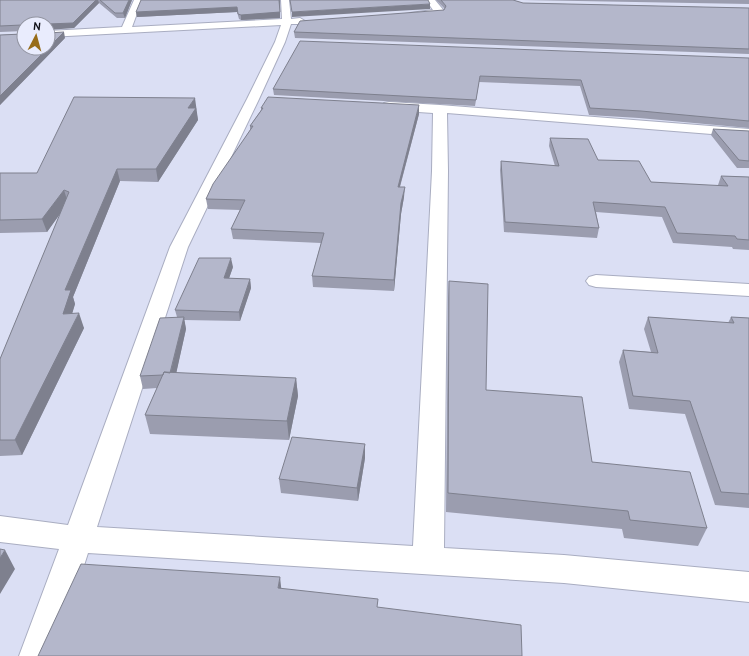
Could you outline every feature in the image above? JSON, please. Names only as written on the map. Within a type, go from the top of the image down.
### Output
[{"type":"street","points":[[125,31],[138,0]]},
{"type":"street","points":[[37,656],[179,247],[261,100],[285,36],[285,0]]},
{"type":"street","points":[[406,15],[440,12],[430,0]]},
{"type":"street","points":[[56,34],[125,31],[285,36],[311,21]]},
{"type":"street","points":[[378,106],[440,109],[749,133]]},
{"type":"street","points":[[428,561],[440,171],[440,109]]},
{"type":"street","points":[[596,281],[749,290]]},
{"type":"street","points":[[0,529],[78,539],[564,569],[749,587]]},
{"type":"building","points":[[0,0],[96,0],[73,23],[56,24],[56,16],[16,16],[16,25],[0,26]]},
{"type":"building","points":[[100,0],[129,0],[123,13],[115,13]]},
{"type":"building","points":[[141,0],[279,0],[280,12],[241,15],[238,14],[237,7],[136,12]]},
{"type":"building","points":[[290,0],[428,0],[430,4],[292,12]]},
{"type":"building","points":[[441,0],[513,0],[523,3],[749,8],[749,49],[294,32],[300,21],[444,10],[446,6]]},
{"type":"building","points":[[56,32],[64,32],[56,40]]},
{"type":"building","points":[[16,34],[16,56],[40,56],[0,96],[0,35]]},
{"type":"building","points":[[300,41],[749,58],[749,121],[590,108],[581,80],[480,76],[476,100],[273,89]]},
{"type":"building","points":[[74,97],[195,98],[188,108],[196,108],[156,169],[117,169],[65,290],[71,290],[63,314],[79,313],[15,440],[0,440],[0,359],[69,192],[64,190],[42,219],[0,220],[0,173],[37,173]]},
{"type":"building","points":[[268,97],[419,105],[398,187],[405,187],[401,203],[394,280],[312,276],[324,233],[231,229],[245,200],[206,199],[213,184],[253,126],[250,126],[263,108],[261,108]]},
{"type":"building","points":[[713,129],[749,131],[749,161],[739,160]]},
{"type":"building","points":[[550,138],[588,139],[598,160],[639,161],[651,182],[728,186],[721,176],[749,177],[749,240],[737,239],[735,236],[677,233],[665,207],[593,202],[599,228],[505,222],[501,161],[559,166]]},
{"type":"building","points":[[199,258],[231,258],[224,278],[250,279],[239,312],[175,310]]},
{"type":"building","points":[[449,281],[488,284],[486,390],[582,397],[592,462],[690,472],[707,528],[630,520],[628,511],[448,493]]},
{"type":"building","points":[[184,317],[170,373],[164,372],[163,375],[140,376],[160,318]]},
{"type":"building","points":[[648,317],[734,323],[731,317],[749,318],[749,494],[721,492],[690,401],[633,396],[623,350],[658,353]]},
{"type":"building","points":[[164,372],[296,378],[287,421],[145,415]]},
{"type":"building","points":[[292,437],[365,444],[357,488],[279,479]]},
{"type":"building","points":[[0,549],[5,550],[0,558]]},
{"type":"building","points":[[81,564],[280,577],[278,588],[378,599],[377,607],[521,625],[522,656],[38,656]]}]
